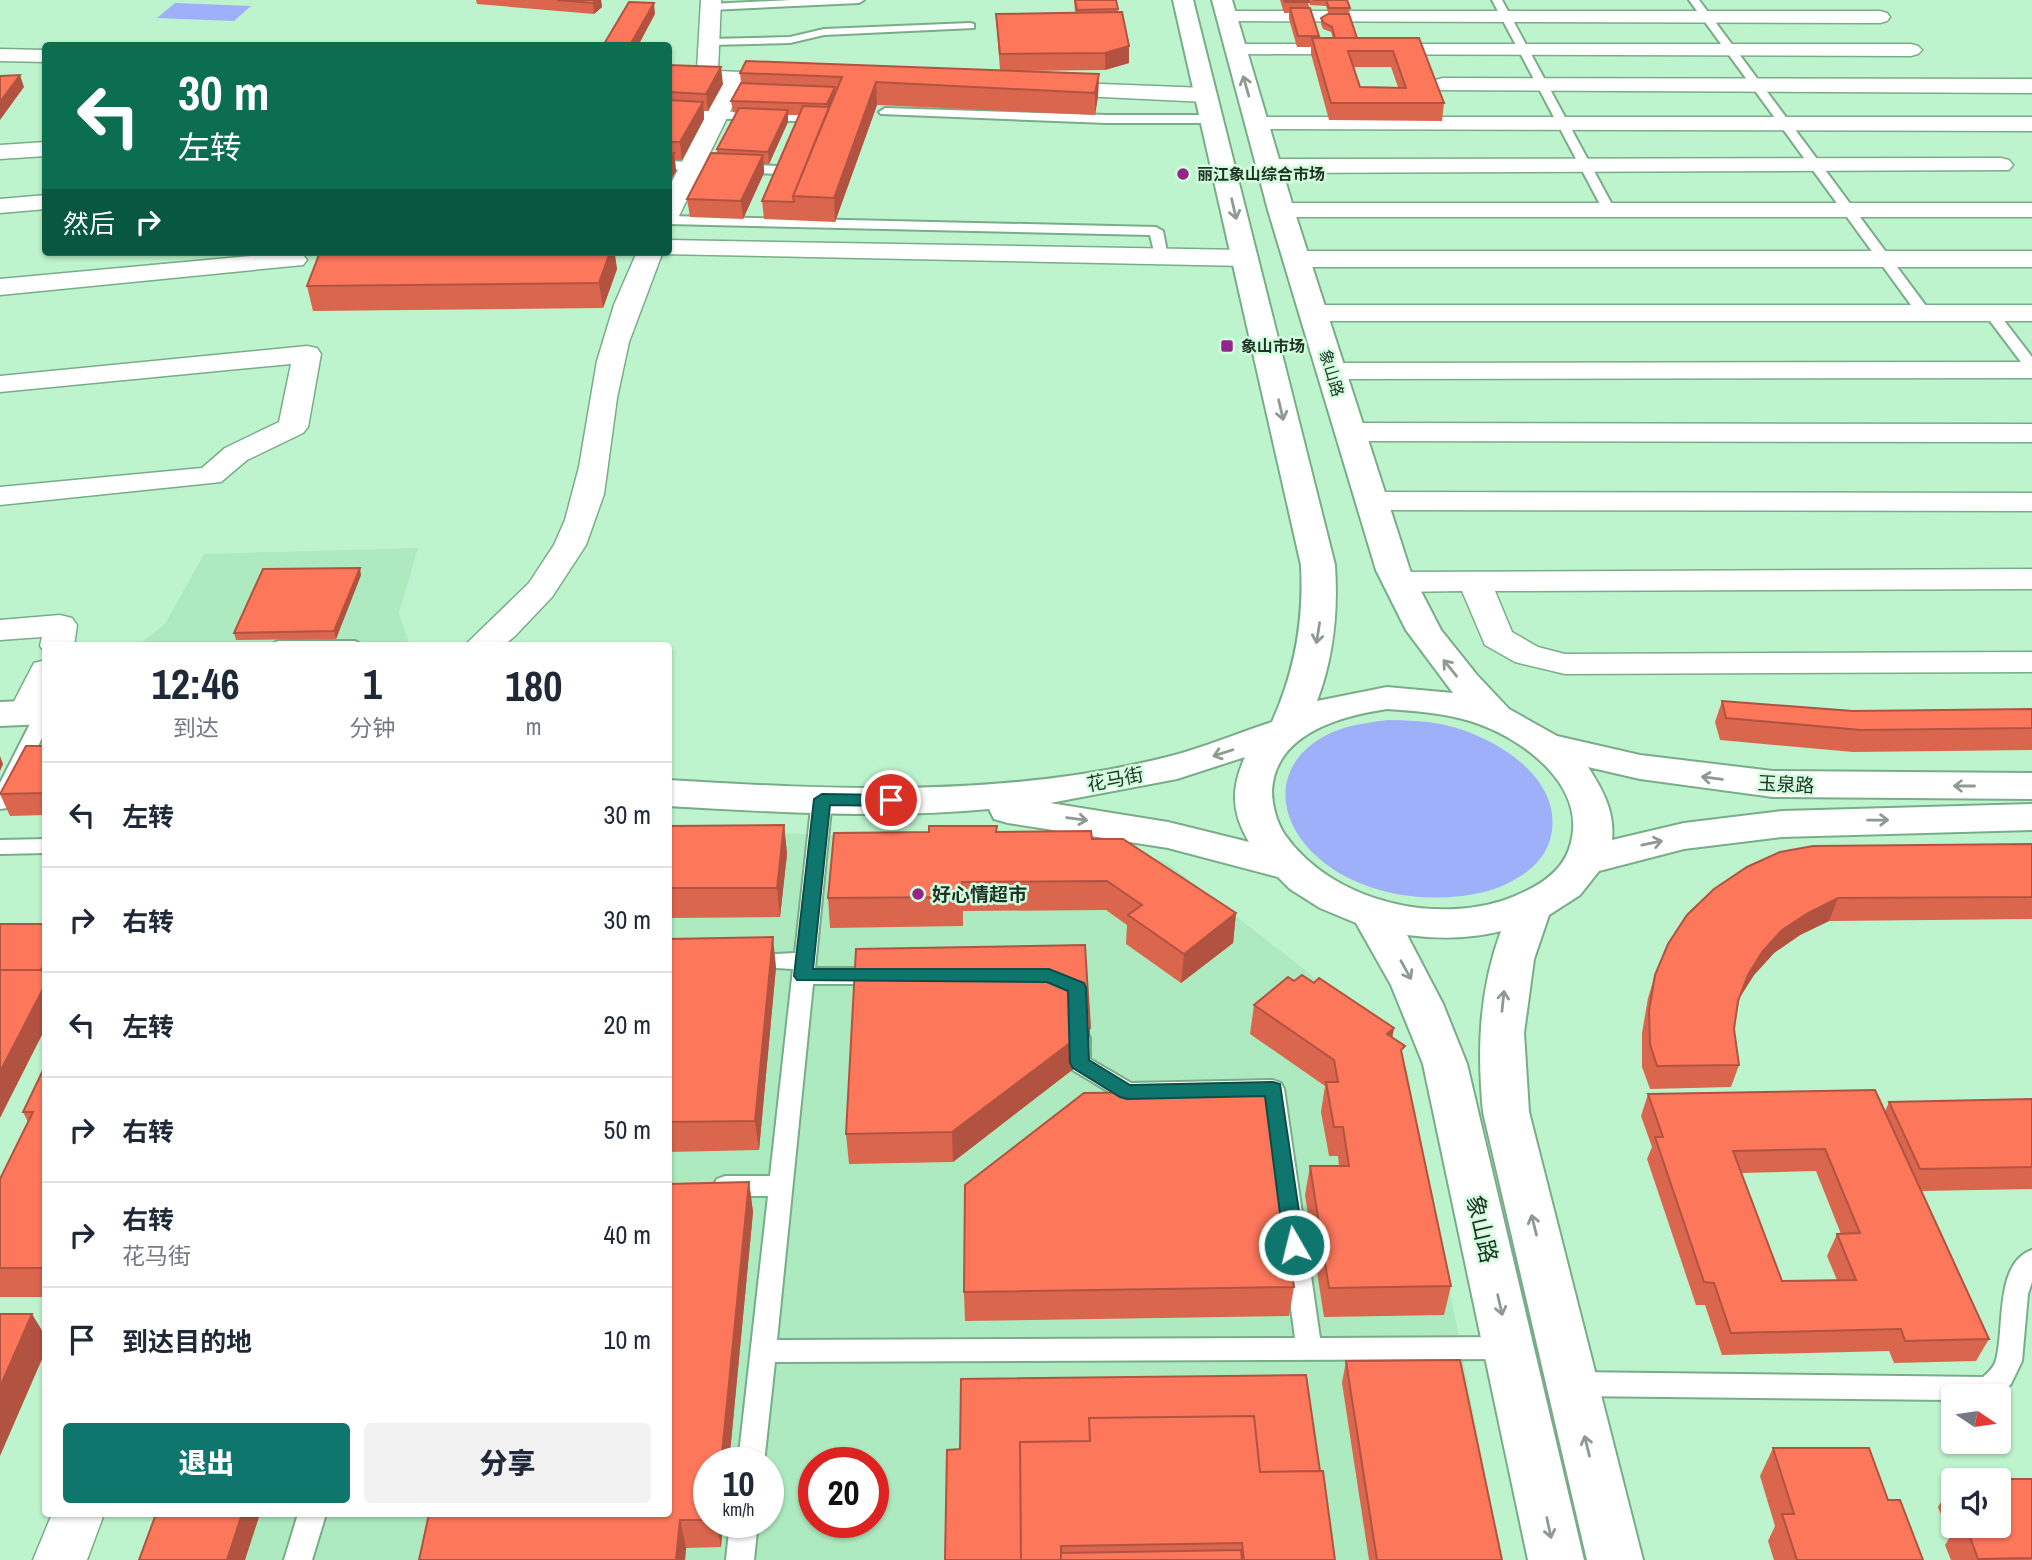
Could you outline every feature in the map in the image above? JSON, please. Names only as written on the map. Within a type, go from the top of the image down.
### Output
[{"type":"main road","points":[[1183,0],[1318,565],[1320,584],[1320,622],[1304,693],[1287,730],[1271,746],[1260,763],[1254,783],[1254,803],[1265,835],[1289,866],[1339,899],[1370,911],[1437,923],[1503,918],[1531,908],[1554,895],[1573,879],[1586,860],[1592,840],[1593,819],[1588,798],[1570,770],[1544,745],[1496,718]]},
{"type":"main road","name":"象山路","points":[[1224,8],[1313,313],[1398,582],[1415,620],[1432,645],[1472,694],[1496,718]]},
{"type":"main road","name":"花马街","points":[[672,793],[936,801],[1057,790],[1118,780],[1215,756],[1287,730],[1332,708],[1387,698],[1445,702],[1496,718]]},
{"type":"main road","name":"玉泉路","points":[[1544,745],[1640,767],[1742,782],[1815,786],[2032,786]]},
{"type":"main road","name":"花马街","points":[[936,801],[1112,824],[1228,849],[1289,866]]},
{"type":"main road","name":"玉泉路","points":[[1586,860],[1684,836],[1759,826],[1831,821],[2032,817]]},
{"type":"main road","points":[[1531,908],[1515,945],[1505,985],[1500,1028],[1500,1069],[1506,1112],[1615,1560]]},
{"type":"main road","name":"象山路","points":[[1370,911],[1410,977],[1430,1019],[1445,1064],[1556,1560]]},
{"type":"street","points":[[1865,0],[1945,86]]},
{"type":"street","points":[[707,77],[711,4]]},
{"type":"street","points":[[1224,8],[1700,8],[1880,16]]},
{"type":"street","points":[[1236,50],[1911,50]]},
{"type":"street","points":[[1429,50],[1459,124]]},
{"type":"street","points":[[0,55],[42,56]]},
{"type":"street","points":[[672,76],[805,80]]},
{"type":"street","points":[[672,206],[736,78]]},
{"type":"street","points":[[1443,85],[2032,86]]},
{"type":"street","points":[[1026,88],[1206,94]]},
{"type":"street","points":[[1257,124],[2032,124]]},
{"type":"street","points":[[0,152],[42,149]]},
{"type":"street","points":[[1269,166],[2001,165]]},
{"type":"street","points":[[0,206],[42,202]]},
{"type":"street","points":[[1282,210],[2032,210]]},
{"type":"street","points":[[672,248],[1245,258]]},
{"type":"street","points":[[486,642],[510,624],[541,593],[577,529],[594,468],[603,396],[612,355],[649,256]]},
{"type":"street","points":[[1297,259],[2032,259]]},
{"type":"street","points":[[0,287],[294,260]]},
{"type":"street","points":[[1313,313],[2032,313]]},
{"type":"street","points":[[0,384],[307,354],[293,427],[236,454],[210,476],[0,496]]},
{"type":"street","points":[[1331,370],[2032,369]]},
{"type":"street","points":[[1350,432],[2032,433]]},
{"type":"street","points":[[1371,501],[2032,502]]},
{"type":"street","points":[[1398,582],[2032,579]]},
{"type":"street","points":[[1475,582],[1497,638],[1527,655],[1565,664],[2032,662]]},
{"type":"street","points":[[0,630],[60,625],[58,642]]},
{"type":"street","points":[[24,713],[42,678]]},
{"type":"street","points":[[60,1560],[77,1517]]},
{"type":"lane","points":[[711,4],[859,0]]},
{"type":"lane","points":[[1502,8],[1609,210]]},
{"type":"lane","points":[[1700,8],[1924,313]]},
{"type":"lane","points":[[709,42],[790,40],[824,32],[970,26]]},
{"type":"lane","points":[[885,112],[1107,119],[1212,119]]},
{"type":"lane","points":[[672,113],[798,123],[834,118]]},
{"type":"lane","points":[[672,165],[777,170]]},
{"type":"lane","points":[[672,220],[756,217],[1156,231],[1161,257]]},
{"type":"lane","points":[[1990,313],[2032,369]]},
{"type":"lane","points":[[0,803],[24,713]]},
{"type":"lane","points":[[753,1447],[822,799]]},
{"type":"lane","points":[[0,847],[42,846]]},
{"type":"lane","points":[[723,961],[899,976]]},
{"type":"lane","points":[[1078,1013],[1079,1063],[1127,1092],[1273,1089],[1309,1349]]},
{"type":"lane","points":[[696,1186],[780,1186]]},
{"type":"lane","points":[[1572,1384],[1989,1389],[2013,1369],[2018,1324],[2017,1286],[2023,1270],[2032,1260]]},
{"type":"lane","points":[[763,1351],[1509,1348]]},
{"type":"lane","points":[[298,1560],[311,1517]]},
{"type":"lane","points":[[740,1560],[742,1538]]},
{"type":"shaded area","points":[[175,3],[251,6],[234,21],[157,18]]},
{"type":"shaded area","points":[[418,548],[399,613],[409,642],[142,642],[165,624],[204,554]]},
{"type":"shaded area","points":[[1388,720],[1428,722],[1462,730],[1483,738],[1523,764],[1538,781],[1548,799],[1553,820],[1549,843],[1539,860],[1524,874],[1488,891],[1419,897],[1373,888],[1351,879],[1331,868],[1313,853],[1298,835],[1289,817],[1287,782],[1293,765],[1304,751],[1320,738],[1347,727]]},
{"type":"shaded area","points":[[672,828],[1116,848],[1166,862],[1389,1035],[1407,1069],[1502,1560],[140,1560],[155,1517],[672,1517]]},
{"type":"building","points":[[557,0],[596,0],[593,3]]},
{"type":"building","points":[[1075,0],[1116,0],[1118,9],[1077,10]]},
{"type":"building","points":[[1284,0],[1308,0],[1309,2],[1285,2]]},
{"type":"building","points":[[1326,0],[1347,0],[1350,8],[1329,8]]},
{"type":"building","points":[[629,2],[654,3],[632,42],[605,42]]},
{"type":"building","points":[[1290,8],[1310,8],[1319,36],[1298,36]]},
{"type":"building","points":[[1122,12],[1129,46],[1105,53],[1000,54],[996,14]]},
{"type":"building","points":[[1328,14],[1349,14],[1357,38],[1335,38],[1332,27],[1321,18]]},
{"type":"building","points":[[1312,38],[1419,38],[1444,103],[1331,103]],"holes":[[[1348,51],[1393,51],[1406,88],[1360,87]]]},
{"type":"building","points":[[746,61],[1099,74],[1095,93],[876,82],[834,198],[793,196],[842,77],[740,73]]},
{"type":"building","points":[[672,65],[721,67],[706,94],[672,92]]},
{"type":"building","points":[[20,75],[0,102],[0,76]]},
{"type":"building","points":[[741,83],[835,87],[827,104],[731,101]]},
{"type":"building","points":[[672,100],[703,102],[680,142],[672,142]]},
{"type":"building","points":[[803,106],[829,107],[793,196],[794,202],[762,201]]},
{"type":"building","points":[[739,108],[788,110],[768,152],[717,149]]},
{"type":"building","points":[[711,153],[763,155],[741,201],[687,199]]},
{"type":"building","points":[[318,256],[609,256],[599,283],[307,286]]},
{"type":"building","points":[[360,568],[334,631],[234,633],[263,569]]},
{"type":"building","points":[[1722,701],[1853,711],[2032,709],[2032,728],[1861,730],[1726,718]]},
{"type":"building","points":[[26,746],[42,746],[42,793],[0,794]]},
{"type":"building","points":[[784,825],[777,888],[672,888],[672,826]]},
{"type":"building","points":[[929,826],[997,826],[996,832],[1091,831],[1092,839],[1123,839],[1236,913],[1184,954],[1128,915],[1142,905],[1107,881],[962,882],[962,897],[828,898],[834,833],[929,832]]},
{"type":"building","points":[[2032,844],[2032,897],[1838,898],[1808,913],[1782,930],[1762,952],[1748,975],[1738,1001],[1734,1029],[1739,1065],[1657,1066],[1650,1044],[1649,1011],[1655,975],[1668,944],[1687,915],[1714,889],[1747,867],[1780,852],[1813,846]]},
{"type":"building","points":[[0,924],[42,924],[41,970],[0,970]]},
{"type":"building","points":[[773,937],[755,1121],[672,1122],[672,939]]},
{"type":"building","points":[[1085,945],[1090,1028],[952,1132],[846,1134],[856,949]]},
{"type":"building","points":[[0,970],[42,970],[42,991],[0,1072]]},
{"type":"building","points":[[1302,975],[1314,983],[1319,978],[1394,1028],[1387,1034],[1405,1046],[1401,1050],[1451,1286],[1329,1288],[1310,1166],[1349,1166],[1343,1127],[1334,1127],[1326,1082],[1338,1082],[1334,1060],[1254,1005],[1288,977],[1294,981]]},
{"type":"building","points":[[42,1072],[42,1268],[0,1268],[0,1179],[33,1112],[23,1112]]},
{"type":"building","points":[[1875,1090],[1989,1339],[1905,1341],[1901,1329],[1731,1333],[1714,1283],[1704,1282],[1655,1137],[1663,1137],[1648,1094]],"holes":[[[1825,1149],[1860,1233],[1837,1234],[1856,1280],[1782,1281],[1733,1151]]]},
{"type":"building","points":[[1266,1091],[1294,1287],[964,1292],[965,1185],[1084,1093]]},
{"type":"building","points":[[2032,1099],[2032,1167],[1920,1169],[1889,1102]]},
{"type":"building","points":[[749,1182],[723,1447],[693,1447],[693,1520],[680,1520],[676,1560],[419,1560],[428,1517],[672,1517],[672,1184]]},
{"type":"building","points":[[0,1314],[32,1314],[0,1387]]},
{"type":"building","points":[[1460,1360],[1502,1560],[1377,1560],[1346,1361]]},
{"type":"building","points":[[1306,1375],[1320,1471],[1260,1472],[1254,1416],[1089,1418],[1090,1441],[1020,1442],[1021,1560],[945,1560],[947,1450],[960,1449],[961,1379]]},
{"type":"building","points":[[1254,1416],[1260,1472],[1323,1471],[1335,1560],[1244,1560],[1242,1543],[1061,1546],[1061,1560],[1021,1560],[1020,1442],[1090,1441],[1089,1418]]},
{"type":"building","points":[[1773,1448],[1869,1448],[1888,1500],[1900,1500],[1923,1560],[1797,1560],[1782,1514],[1794,1514]]},
{"type":"building","points":[[2011,1479],[2032,1479],[2032,1558],[1978,1559],[1970,1538],[2011,1538]]},
{"type":"building","points":[[155,1517],[241,1517],[227,1560],[139,1560]]},
{"type":"building","points":[[1241,1550],[1242,1560],[1061,1560],[1061,1553]]},
{"type":"place","name":"丽江象山综合市场","points":[[1183,174]]},
{"type":"place","name":"象山市场","points":[[1227,346]]},
{"type":"place","name":"好心情超市","points":[[918,894]]},
{"type":"route","points":[[891,800],[822,799],[803,976],[1049,976],[1077,988],[1079,1063],[1127,1092],[1273,1089],[1294,1245]]}]
